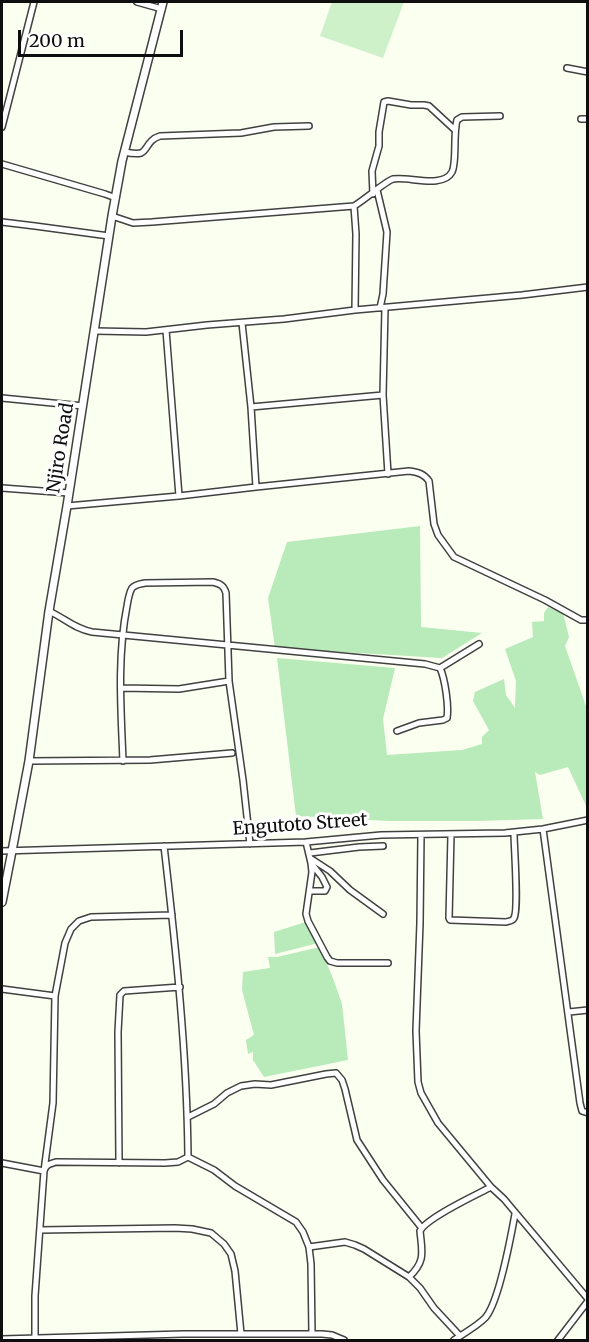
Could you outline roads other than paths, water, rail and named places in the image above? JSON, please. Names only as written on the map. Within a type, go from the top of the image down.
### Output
[{"type":"street","points":[[2,127],[34,2]]},
{"type":"street","points":[[137,2],[163,5]]},
{"type":"street","name":"Njiro Road","points":[[2,902],[29,761],[49,610],[112,216],[124,152],[163,5]]},
{"type":"street","points":[[567,68],[588,72]]},
{"type":"street","points":[[388,474],[383,395],[383,285],[387,232],[375,192],[372,171],[379,146],[384,102],[429,106],[455,130]]},
{"type":"street","points":[[112,216],[133,223],[354,206],[393,179],[433,181],[447,178],[453,166],[457,120],[462,117],[500,116]]},
{"type":"street","points":[[124,152],[142,152],[151,140],[160,136],[241,133],[309,126]]},
{"type":"street","points":[[2,164],[116,198]]},
{"type":"street","points":[[354,206],[356,310]]},
{"type":"street","points":[[2,222],[109,236]]},
{"type":"street","points":[[95,332],[146,332],[588,287]]},
{"type":"street","points":[[242,323],[251,407],[256,487]]},
{"type":"street","points":[[166,330],[179,496]]},
{"type":"street","points":[[251,407],[383,395]]},
{"type":"street","points":[[2,398],[83,406]]},
{"type":"street","points":[[67,506],[417,472],[429,481],[434,524],[438,535],[454,557],[545,600],[581,620],[588,620]]},
{"type":"street","points":[[2,488],[69,493]]},
{"type":"street","points":[[123,761],[122,635],[130,592],[134,586],[145,583],[219,583],[224,587],[229,681],[250,844]]},
{"type":"street","points":[[49,610],[80,630],[92,632],[425,664],[440,668],[479,644]]},
{"type":"street","points":[[397,731],[419,723],[447,718],[444,683],[440,668]]},
{"type":"street","points":[[121,688],[179,689],[229,681]]},
{"type":"street","points":[[29,761],[150,760],[232,753]]},
{"type":"street","name":"Engutoto Street","points":[[2,852],[306,842],[381,835],[514,833],[588,820]]},
{"type":"street","points":[[543,829],[580,1103],[582,1111],[588,1113]]},
{"type":"street","points":[[451,835],[450,920],[506,922],[512,921],[515,913],[514,833]]},
{"type":"street","points":[[421,835],[416,1031],[418,1082],[421,1093],[438,1123],[588,1300],[558,1341]]},
{"type":"street","points":[[306,842],[310,858],[310,891],[306,909],[308,921],[330,961],[388,963]]},
{"type":"street","points":[[164,846],[180,987],[188,1117],[188,1157]]},
{"type":"street","points":[[310,858],[359,847],[383,846]]},
{"type":"street","points":[[310,858],[327,887],[325,891],[310,891]]},
{"type":"street","points":[[310,858],[330,871],[350,890],[383,914]]},
{"type":"street","points":[[35,1338],[35,1296],[44,1171],[53,1103],[56,996],[64,943],[71,929],[79,921],[91,917],[172,915]]},
{"type":"street","points":[[119,1163],[120,994],[124,991],[180,987]]},
{"type":"street","points":[[2,989],[56,996]]},
{"type":"street","points":[[569,1012],[588,1010]]},
{"type":"street","points":[[188,1117],[214,1104],[227,1093],[241,1086],[271,1085],[336,1073],[345,1089],[357,1140],[383,1180],[421,1227],[423,1252],[421,1261],[409,1277]]},
{"type":"street","points":[[44,1171],[45,1166],[56,1162],[165,1163],[178,1162],[188,1157]]},
{"type":"street","points":[[188,1157],[214,1170],[235,1186],[296,1222],[309,1247],[312,1334]]},
{"type":"street","points":[[2,1163],[44,1171]]},
{"type":"street","points":[[421,1227],[491,1186]]},
{"type":"street","points":[[454,1341],[489,1313],[504,1267],[515,1214]]},
{"type":"street","points":[[40,1230],[175,1228],[211,1233],[224,1244],[231,1254],[235,1271],[241,1334]]},
{"type":"street","points":[[309,1247],[345,1242],[355,1245],[409,1277],[460,1336]]},
{"type":"street","points":[[2,1339],[312,1334],[332,1335],[344,1341]]}]
